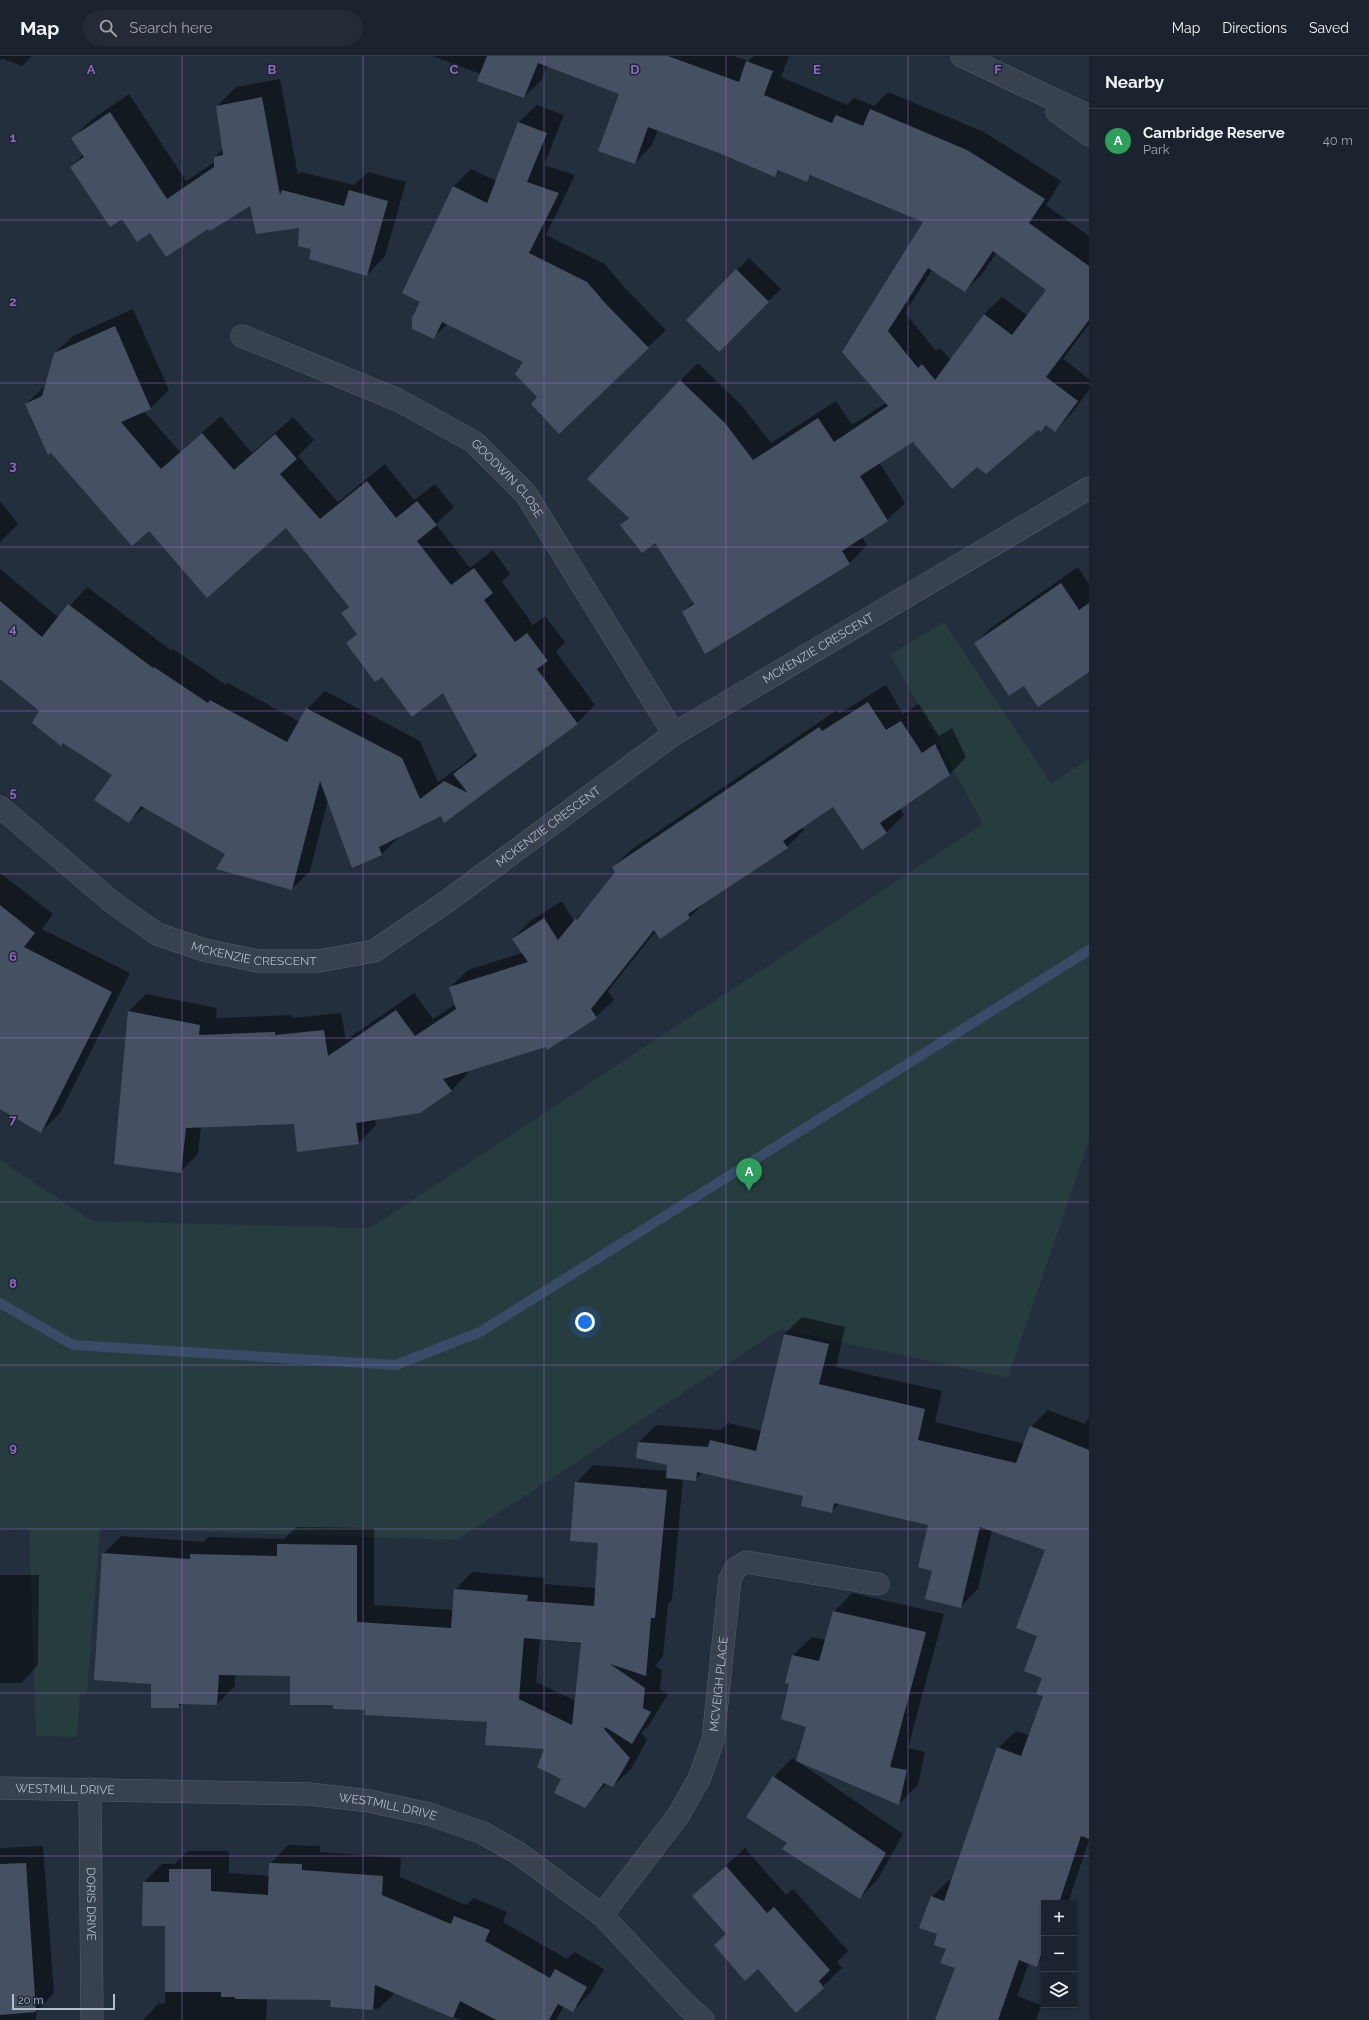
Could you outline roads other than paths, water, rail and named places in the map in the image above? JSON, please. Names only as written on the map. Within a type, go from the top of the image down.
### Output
[{"type":"street","points":[[962,56],[1089,116]]},
{"type":"street","points":[[1011,79],[1089,135]]},
{"type":"street","name":"GOODWIN CLOSE","points":[[242,336],[398,400],[474,442],[526,494],[674,734]]},
{"type":"street","name":"MCKENZIE CRESCENT","points":[[0,807],[112,902],[157,934],[204,950],[258,961],[319,961],[374,951],[446,902],[674,734],[1089,488]]},
{"type":"street","name":"MCVEIGH PLACE","points":[[602,1915],[678,1816],[700,1779],[713,1740],[730,1578],[736,1568],[746,1562],[878,1584]]},
{"type":"street","name":"WESTMILL DRIVE","points":[[0,1788],[309,1794],[368,1801],[430,1814],[483,1833],[518,1853],[602,1915],[688,2015]]},
{"type":"street","name":"DORIS DRIVE","points":[[90,1789],[92,2020]]},
{"type":"waterway","points":[[0,1303],[73,1345],[396,1365],[480,1332],[1089,950]]},
{"type":"place","name":"Cambridge Reserve","points":[[749,1191]]}]
